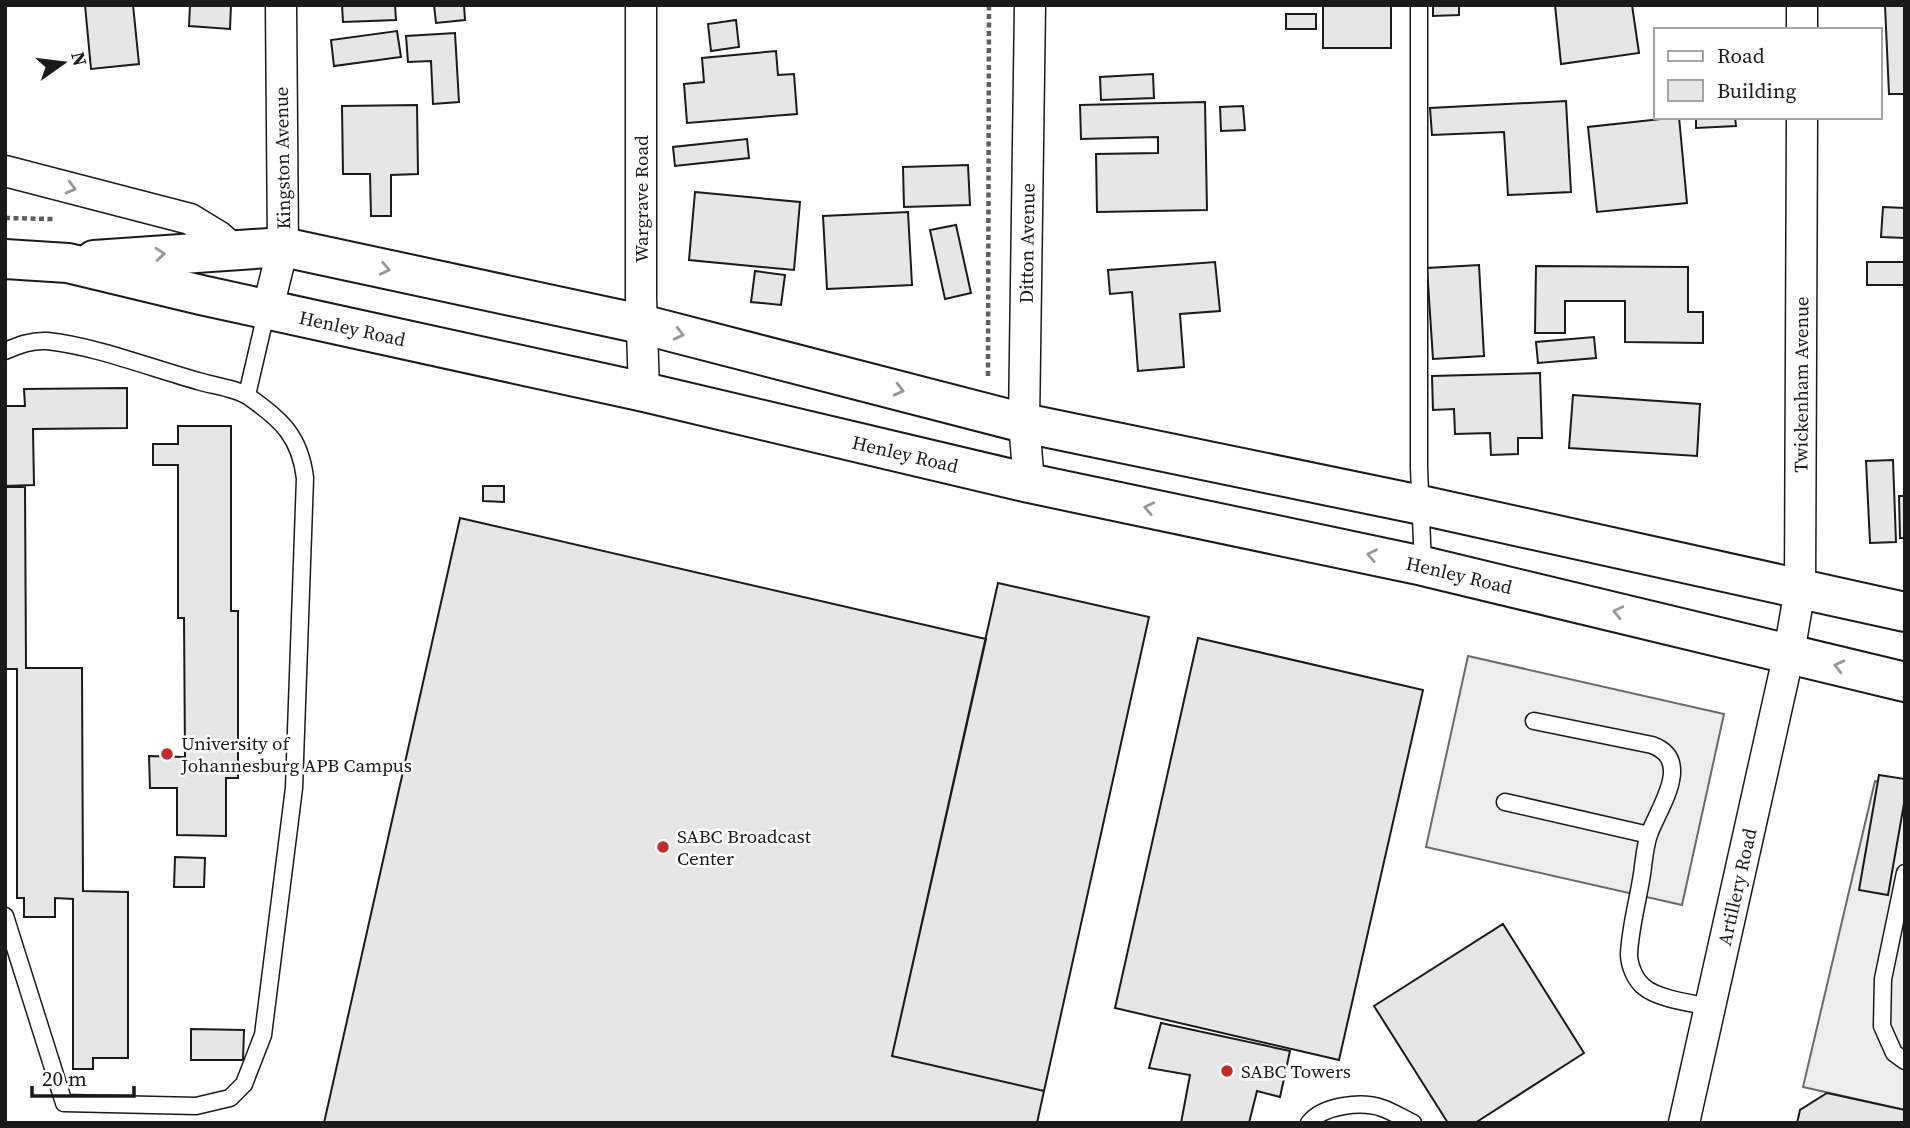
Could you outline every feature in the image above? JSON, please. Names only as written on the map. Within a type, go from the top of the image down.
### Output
[{"type":"main road","points":[[5,259],[68,263],[283,247],[641,324],[1024,422],[1421,505],[1905,612]]},
{"type":"main road","name":"Henley Road","points":[[68,263],[201,295],[644,392],[1029,482],[1423,566],[1905,682]]},
{"type":"street","name":"Kingston Avenue","points":[[268,308],[283,247],[281,5]]},
{"type":"street","name":"Wargrave Road","points":[[641,5],[641,324],[644,392]]},
{"type":"street","name":"Ditton Avenue","points":[[1029,482],[1024,422],[1030,5]]},
{"type":"street","points":[[1802,5],[1802,28]]},
{"type":"street","name":"Twickenham Avenue","points":[[1789,653],[1800,589],[1802,119]]},
{"type":"street","points":[[5,171],[190,219],[233,249]]},
{"type":"street","name":"Artillery Road","points":[[1684,1123],[1789,653]]},
{"type":"lane","points":[[1419,5],[1423,566]]},
{"type":"lane","points":[[247,395],[268,308]]},
{"type":"lane","points":[[5,351],[33,341],[47,341],[247,395],[276,418],[294,438],[302,454],[305,478],[294,788],[263,1035],[244,1084],[229,1098],[196,1106],[64,1102],[5,916]]},
{"type":"lane","points":[[1534,721],[1663,749],[1669,756],[1672,775],[1667,798],[1649,835],[1629,955],[1636,979],[1643,987],[1654,994],[1710,1007]]},
{"type":"lane","points":[[1505,802],[1649,835]]},
{"type":"lane","points":[[1905,873],[1902,901],[1883,979],[1882,1026],[1894,1053],[1905,1061]]},
{"type":"lane","points":[[1309,1123],[1328,1109],[1340,1106],[1380,1107],[1413,1123]]},
{"type":"path","points":[[988,376],[989,5]]},
{"type":"shaded area","points":[[1468,656],[1724,714],[1682,905],[1426,847]]},
{"type":"shaded area","points":[[1875,781],[1905,789],[1905,1110],[1803,1087]]},
{"type":"building","points":[[85,5],[133,5],[139,64],[91,69]]},
{"type":"building","points":[[190,5],[231,5],[230,29],[189,26]]},
{"type":"building","points":[[342,5],[395,5],[396,20],[343,22]]},
{"type":"building","points":[[434,5],[464,5],[465,20],[436,23]]},
{"type":"building","points":[[1323,5],[1391,5],[1391,48],[1323,48]]},
{"type":"building","points":[[1433,5],[1459,5],[1459,15],[1433,16]]},
{"type":"building","points":[[1555,5],[1632,5],[1639,53],[1561,64]]},
{"type":"building","points":[[1885,5],[1905,5],[1905,94],[1889,94]]},
{"type":"building","points":[[1286,14],[1316,14],[1316,29],[1286,29]]},
{"type":"building","points":[[736,20],[739,47],[711,51],[708,24]]},
{"type":"building","points":[[397,31],[401,57],[334,66],[331,40]]},
{"type":"building","points":[[455,33],[459,102],[433,104],[431,61],[408,62],[406,36]]},
{"type":"building","points":[[776,51],[778,75],[794,74],[797,114],[687,123],[684,84],[704,82],[702,58]]},
{"type":"building","points":[[1153,74],[1154,98],[1101,100],[1100,77]]},
{"type":"building","points":[[1566,101],[1571,192],[1508,195],[1504,132],[1432,135],[1430,108]]},
{"type":"building","points":[[1205,102],[1207,210],[1097,212],[1096,154],[1158,153],[1158,137],[1081,139],[1080,105]]},
{"type":"building","points":[[417,105],[418,174],[391,175],[391,216],[371,216],[370,174],[343,174],[342,106]]},
{"type":"building","points":[[1243,106],[1245,130],[1221,131],[1220,107]]},
{"type":"building","points":[[1679,119],[1687,203],[1597,212],[1588,127]]},
{"type":"building","points":[[1696,119],[1735,119],[1736,126],[1696,128]]},
{"type":"building","points":[[747,139],[749,158],[675,166],[673,147]]},
{"type":"building","points":[[968,165],[970,205],[904,207],[903,167]]},
{"type":"building","points":[[695,192],[800,202],[794,270],[689,260]]},
{"type":"building","points":[[1883,207],[1905,208],[1905,238],[1881,237]]},
{"type":"building","points":[[908,212],[912,285],[827,289],[823,216]]},
{"type":"building","points":[[956,225],[971,293],[945,299],[930,230]]},
{"type":"building","points":[[1215,262],[1220,311],[1180,314],[1184,367],[1138,371],[1132,292],[1110,294],[1108,270]]},
{"type":"building","points":[[1867,262],[1905,262],[1905,285],[1867,285]]},
{"type":"building","points":[[1479,265],[1484,356],[1433,359],[1427,268]]},
{"type":"building","points":[[1536,266],[1688,267],[1688,312],[1703,312],[1703,343],[1625,342],[1625,301],[1565,301],[1565,333],[1535,333]]},
{"type":"building","points":[[755,271],[785,275],[781,305],[751,302]]},
{"type":"building","points":[[1594,337],[1596,358],[1538,363],[1536,342]]},
{"type":"building","points":[[1540,373],[1542,438],[1518,438],[1518,454],[1491,455],[1490,433],[1455,434],[1454,409],[1433,410],[1432,376]]},
{"type":"building","points":[[127,388],[127,428],[33,429],[34,485],[5,486],[5,406],[25,406],[24,389]]},
{"type":"building","points":[[1573,395],[1700,404],[1697,456],[1569,448]]},
{"type":"building","points":[[178,426],[231,426],[231,611],[238,611],[238,778],[226,778],[226,836],[177,835],[177,788],[150,788],[149,756],[185,757],[184,618],[178,618],[178,465],[153,465],[153,444],[178,444]]},
{"type":"building","points":[[1893,460],[1896,542],[1870,543],[1866,461]]},
{"type":"building","points":[[483,486],[504,486],[504,502],[483,501]]},
{"type":"building","points":[[5,487],[25,487],[26,668],[82,668],[83,891],[128,892],[128,1058],[93,1058],[93,1069],[73,1069],[73,899],[55,898],[55,917],[24,917],[24,898],[17,898],[17,669],[5,669]]},
{"type":"building","points":[[1899,496],[1905,496],[1905,538],[1900,538]]},
{"type":"building","name":"SABC Broadcast Center","points":[[460,518],[986,639],[892,1056],[1044,1091],[1037,1123],[324,1123]]},
{"type":"building","points":[[998,583],[1149,617],[1044,1091],[892,1056]]},
{"type":"building","points":[[1198,638],[1423,690],[1339,1060],[1115,1008]]},
{"type":"building","points":[[1879,775],[1905,779],[1905,798],[1888,895],[1859,890]]},
{"type":"building","points":[[175,857],[205,858],[204,887],[174,887]]},
{"type":"building","points":[[1503,924],[1584,1053],[1475,1123],[1448,1123],[1374,1006]]},
{"type":"building","name":"SABC Towers","points":[[1161,1023],[1290,1051],[1280,1097],[1257,1091],[1249,1123],[1181,1123],[1190,1075],[1149,1068]]},
{"type":"building","points":[[191,1029],[244,1030],[243,1060],[191,1060]]},
{"type":"building","points":[[1827,1093],[1905,1110],[1905,1123],[1797,1123],[1800,1110]]},
{"type":"place","name":"University of Johannesburg APB Campus","points":[[167,754]]},
{"type":"place","name":"SABC Broadcast Center","points":[[663,847]]},
{"type":"place","name":"SABC Towers","points":[[1227,1071]]}]
